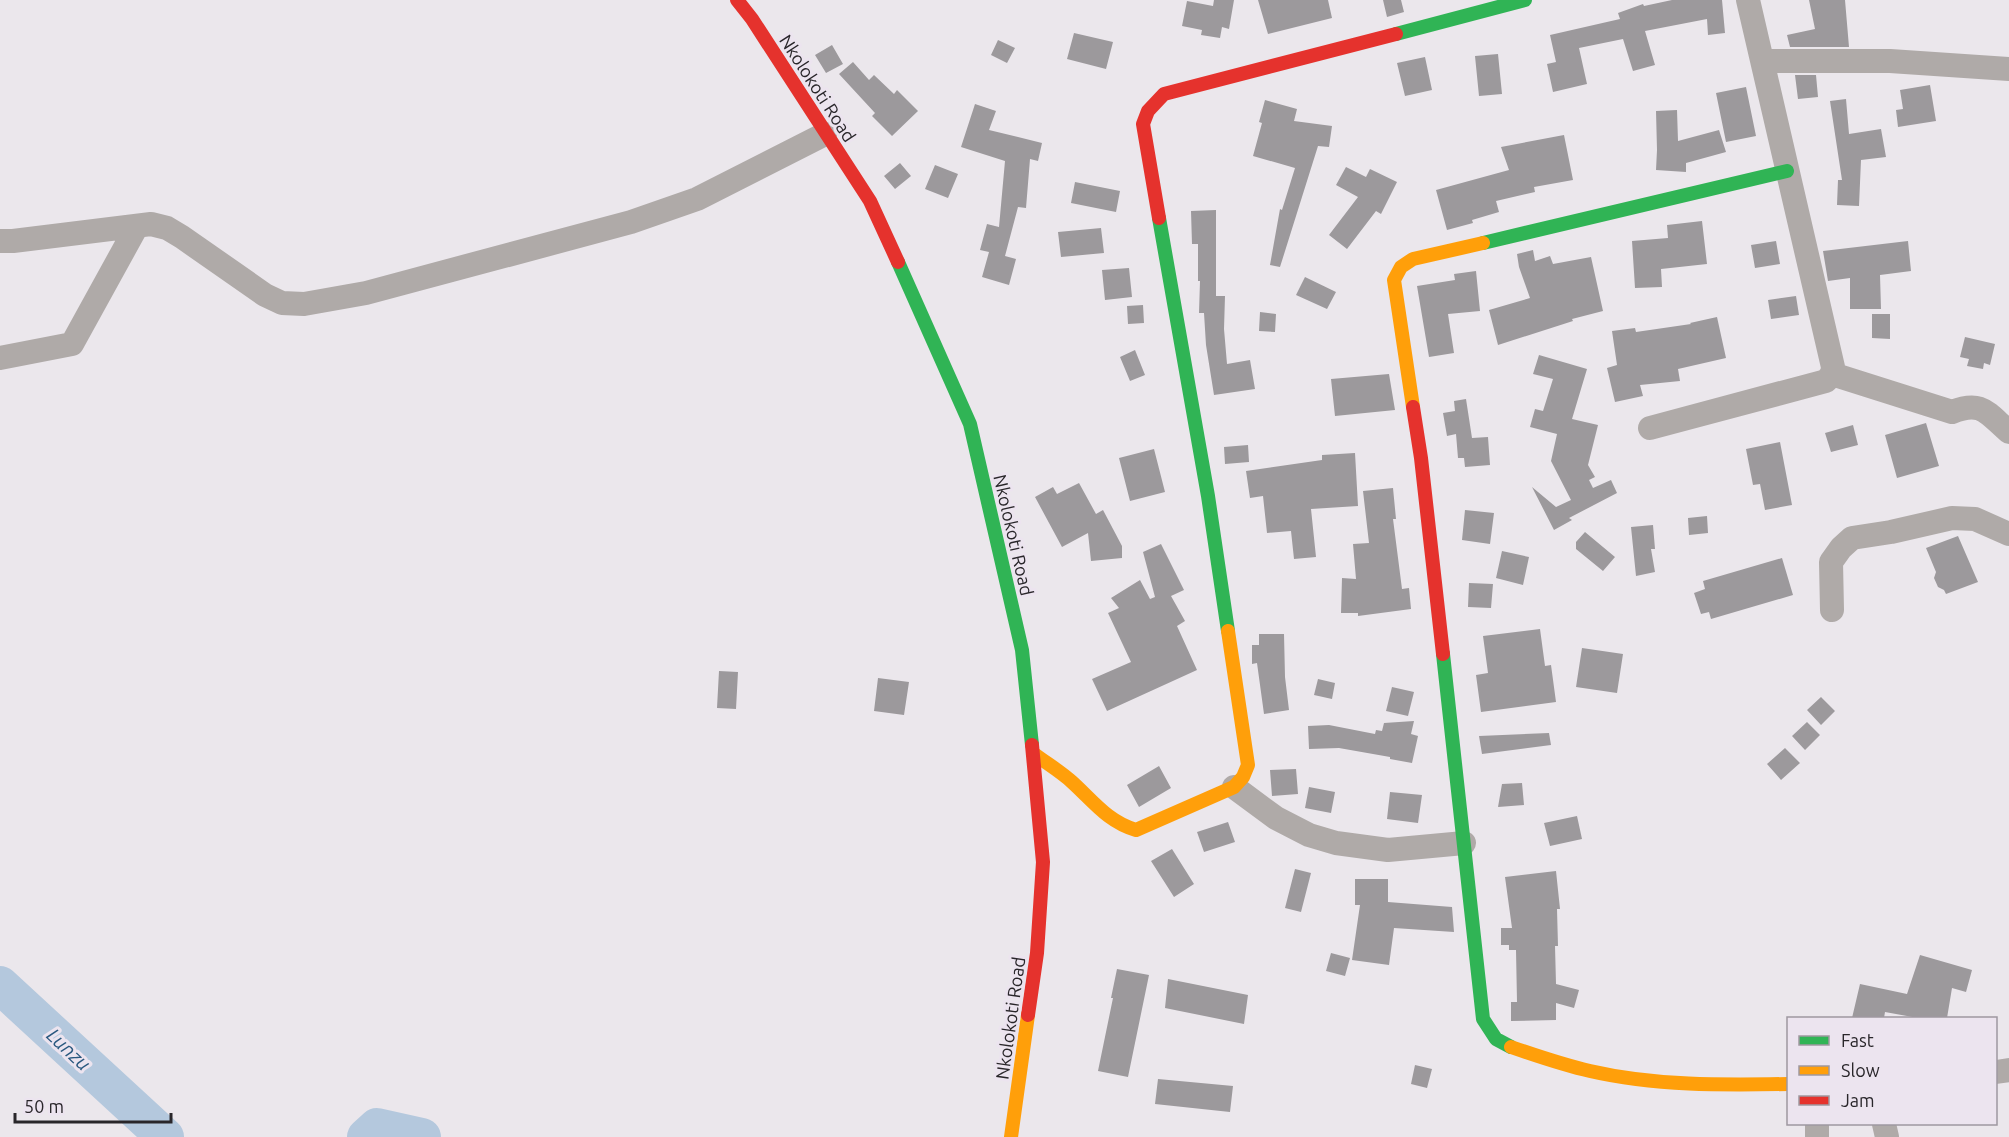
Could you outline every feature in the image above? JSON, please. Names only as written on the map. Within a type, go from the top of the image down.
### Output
[{"type":"street","name":"Nkolokoti Road","points":[[737,0],[752,19],[870,201],[970,424],[1022,650],[1043,862],[1038,942],[1011,1137]]},
{"type":"street","points":[[1034,753],[1073,782],[1112,822],[1124,828],[1136,830],[1234,788],[1243,777],[1248,765],[1208,496],[1143,124],[1148,111],[1164,94],[1525,0]]},
{"type":"street","points":[[1650,428],[1826,381],[1832,374],[1833,367],[1748,0]]},
{"type":"street","points":[[1763,60],[1890,61],[2009,69]]},
{"type":"street","points":[[0,241],[151,224],[167,228],[182,237],[265,295],[282,303],[304,304],[366,293],[631,222],[697,199],[825,134]]},
{"type":"street","points":[[1787,171],[1413,259],[1401,267],[1394,280],[1421,458],[1483,1019],[1489,1030],[1501,1042],[1542,1058],[1604,1076],[1656,1081],[1787,1084]]},
{"type":"street","points":[[0,358],[72,344],[137,226]]},
{"type":"street","points":[[1832,374],[1952,412],[1966,406],[1984,410],[2009,432]]},
{"type":"street","points":[[1832,610],[1831,562],[1852,538],[1952,518],[1975,519],[2009,534]]},
{"type":"street","points":[[1234,788],[1276,818],[1309,835],[1336,843],[1388,850],[1464,843]]},
{"type":"building","points":[[1214,0],[1234,0],[1229,29],[1222,27],[1220,38],[1201,35],[1202,30],[1182,26],[1187,1],[1213,6]]},
{"type":"building","points":[[1258,0],[1328,0],[1332,18],[1268,34]]},
{"type":"building","points":[[1383,0],[1401,0],[1404,12],[1387,17]]},
{"type":"building","points":[[1672,0],[1722,0],[1725,33],[1708,35],[1707,19],[1645,31],[1655,65],[1633,71],[1623,39],[1579,48],[1587,84],[1553,92],[1547,64],[1556,62],[1550,35],[1620,19],[1618,13],[1643,4],[1644,6]]},
{"type":"building","points":[[1809,0],[1845,0],[1849,47],[1790,47],[1787,35],[1815,29]]},
{"type":"building","points":[[1074,33],[1113,42],[1106,69],[1067,59]]},
{"type":"building","points":[[998,40],[1015,48],[1007,63],[991,55]]},
{"type":"building","points":[[832,45],[843,64],[826,73],[815,55]]},
{"type":"building","points":[[1498,54],[1502,94],[1479,96],[1475,56]]},
{"type":"building","points":[[1425,57],[1432,90],[1405,96],[1397,63]]},
{"type":"building","points":[[853,62],[869,80],[874,75],[894,94],[897,90],[918,111],[892,136],[872,116],[875,113],[839,74]]},
{"type":"building","points":[[1795,75],[1816,75],[1818,97],[1798,99]]},
{"type":"building","points":[[1930,85],[1936,121],[1898,127],[1896,110],[1903,109],[1900,90]]},
{"type":"building","points":[[1746,87],[1756,136],[1726,142],[1716,93]]},
{"type":"building","points":[[1846,99],[1849,134],[1881,129],[1886,157],[1861,160],[1859,206],[1837,205],[1838,180],[1842,180],[1830,101]]},
{"type":"building","points":[[1265,100],[1297,109],[1294,121],[1332,126],[1329,147],[1318,146],[1280,267],[1270,265],[1280,209],[1282,210],[1295,168],[1253,156],[1262,123],[1259,122]]},
{"type":"building","points":[[975,104],[996,111],[989,130],[1042,143],[1038,161],[1030,159],[1026,208],[1018,207],[1005,256],[1016,259],[1009,285],[982,277],[989,252],[980,250],[987,224],[999,227],[1005,161],[961,147]]},
{"type":"building","points":[[1677,110],[1678,141],[1719,130],[1726,152],[1686,163],[1686,172],[1656,170],[1656,111]]},
{"type":"building","points":[[1564,135],[1573,180],[1534,187],[1535,192],[1496,201],[1499,212],[1472,220],[1473,223],[1447,230],[1436,190],[1509,170],[1501,147]]},
{"type":"building","points":[[900,163],[911,176],[895,189],[884,176]]},
{"type":"building","points":[[935,165],[958,174],[948,198],[925,189]]},
{"type":"building","points":[[1346,167],[1366,177],[1370,169],[1397,182],[1381,214],[1376,211],[1347,249],[1329,235],[1358,197],[1336,185]]},
{"type":"building","points":[[1075,182],[1120,191],[1116,212],[1071,203]]},
{"type":"building","points":[[1216,210],[1216,296],[1225,296],[1224,329],[1227,364],[1250,360],[1255,389],[1214,395],[1206,345],[1204,313],[1199,313],[1198,244],[1192,244],[1191,211]]},
{"type":"building","points":[[1702,221],[1707,264],[1661,269],[1662,287],[1635,288],[1632,241],[1668,238],[1667,225]]},
{"type":"building","points":[[1101,228],[1104,253],[1061,257],[1058,232]]},
{"type":"building","points":[[1776,241],[1780,264],[1755,268],[1751,245]]},
{"type":"building","points":[[1908,241],[1911,271],[1880,275],[1881,309],[1850,309],[1850,278],[1828,281],[1823,251]]},
{"type":"building","points":[[1533,250],[1535,261],[1550,256],[1553,264],[1591,257],[1603,311],[1572,319],[1573,321],[1498,345],[1489,310],[1530,298],[1517,254]]},
{"type":"building","points":[[1129,268],[1132,297],[1105,300],[1102,270]]},
{"type":"building","points":[[1476,271],[1480,311],[1448,314],[1454,353],[1429,357],[1417,286],[1455,280],[1454,274]]},
{"type":"building","points":[[1305,277],[1336,292],[1327,309],[1296,295]]},
{"type":"building","points":[[1796,296],[1799,315],[1771,319],[1768,300]]},
{"type":"building","points":[[1143,305],[1144,323],[1128,324],[1127,306]]},
{"type":"building","points":[[1260,312],[1276,314],[1275,332],[1259,331]]},
{"type":"building","points":[[1872,314],[1890,314],[1890,339],[1872,338]]},
{"type":"building","points":[[1717,317],[1726,358],[1678,369],[1680,381],[1640,385],[1643,396],[1615,402],[1607,368],[1617,365],[1612,331],[1635,328],[1636,332],[1691,324]]},
{"type":"building","points":[[1965,337],[1995,344],[1990,365],[1984,363],[1983,369],[1967,366],[1969,359],[1960,357]]},
{"type":"building","points":[[1135,350],[1145,375],[1130,381],[1120,357]]},
{"type":"building","points":[[1539,355],[1587,369],[1572,419],[1598,425],[1588,465],[1595,477],[1589,480],[1593,488],[1611,480],[1617,493],[1569,518],[1572,520],[1554,530],[1532,487],[1556,507],[1571,500],[1551,461],[1557,434],[1530,427],[1535,409],[1543,411],[1553,379],[1533,374]]},
{"type":"building","points":[[1389,374],[1395,410],[1335,416],[1331,379]]},
{"type":"building","points":[[1466,399],[1472,438],[1488,437],[1490,465],[1465,467],[1464,458],[1458,458],[1456,434],[1447,436],[1443,413],[1455,411],[1454,401]]},
{"type":"building","points":[[1926,423],[1939,466],[1897,478],[1885,435]]},
{"type":"building","points":[[1853,425],[1858,445],[1831,452],[1825,433]]},
{"type":"building","points":[[1780,442],[1792,505],[1765,510],[1760,484],[1753,485],[1746,449]]},
{"type":"building","points":[[1248,445],[1249,462],[1225,464],[1224,447]]},
{"type":"building","points":[[1154,449],[1165,492],[1130,501],[1119,458]]},
{"type":"building","points":[[1355,453],[1358,506],[1311,509],[1316,557],[1294,559],[1291,531],[1267,533],[1263,496],[1250,498],[1246,471],[1322,460],[1322,455]]},
{"type":"building","points":[[1079,483],[1096,514],[1103,510],[1122,546],[1122,558],[1091,561],[1088,533],[1062,547],[1035,497],[1053,487],[1057,494]]},
{"type":"building","points":[[1393,488],[1396,519],[1393,519],[1402,589],[1409,588],[1411,609],[1358,616],[1358,613],[1341,613],[1342,578],[1356,579],[1353,544],[1369,543],[1363,491]]},
{"type":"building","points":[[1465,510],[1494,513],[1490,544],[1462,540]]},
{"type":"building","points":[[1707,516],[1708,533],[1689,535],[1688,518]]},
{"type":"building","points":[[1653,525],[1655,549],[1651,549],[1655,572],[1636,576],[1631,527]]},
{"type":"building","points":[[1585,532],[1615,557],[1603,571],[1576,549],[1576,542]]},
{"type":"building","points":[[1958,536],[1978,582],[1946,594],[1938,587],[1934,578],[1936,572],[1926,548]]},
{"type":"building","points":[[1161,544],[1184,590],[1171,596],[1185,621],[1177,626],[1197,670],[1107,711],[1092,679],[1131,662],[1108,613],[1119,608],[1111,598],[1140,580],[1150,599],[1155,597],[1143,552]]},
{"type":"building","points":[[1502,551],[1529,557],[1523,585],[1496,578]]},
{"type":"building","points":[[1782,558],[1793,595],[1711,619],[1709,612],[1701,614],[1694,593],[1705,589],[1703,581]]},
{"type":"building","points":[[1469,583],[1493,584],[1491,608],[1468,607]]},
{"type":"building","points":[[1540,629],[1545,666],[1551,665],[1556,702],[1481,712],[1476,675],[1488,673],[1483,636]]},
{"type":"building","points":[[1259,634],[1284,634],[1285,677],[1289,710],[1264,714],[1257,663],[1252,664],[1252,645],[1259,645]]},
{"type":"building","points":[[1582,648],[1623,654],[1617,693],[1576,687]]},
{"type":"building","points":[[719,671],[738,672],[736,709],[717,708]]},
{"type":"building","points":[[878,678],[909,682],[904,715],[874,711]]},
{"type":"building","points":[[1318,679],[1335,683],[1332,699],[1314,695]]},
{"type":"building","points":[[1392,687],[1414,692],[1408,716],[1386,711]]},
{"type":"building","points":[[1821,697],[1835,711],[1821,725],[1807,710]]},
{"type":"building","points":[[1414,721],[1411,734],[1418,736],[1412,763],[1339,748],[1309,749],[1308,726],[1329,725],[1375,734],[1376,730],[1382,731],[1384,723]]},
{"type":"building","points":[[1807,722],[1820,735],[1805,750],[1792,736]]},
{"type":"building","points":[[1549,733],[1551,745],[1482,754],[1479,736]]},
{"type":"building","points":[[1785,748],[1800,763],[1781,780],[1767,764]]},
{"type":"building","points":[[1159,766],[1171,788],[1139,807],[1127,785]]},
{"type":"building","points":[[1296,769],[1298,794],[1272,796],[1270,770]]},
{"type":"building","points":[[1522,783],[1524,805],[1498,807],[1502,784]]},
{"type":"building","points":[[1309,787],[1335,792],[1331,813],[1305,808]]},
{"type":"building","points":[[1390,792],[1422,795],[1418,823],[1387,819]]},
{"type":"building","points":[[1577,816],[1582,839],[1550,846],[1544,823]]},
{"type":"building","points":[[1228,822],[1235,842],[1204,852],[1197,832]]},
{"type":"building","points":[[1172,849],[1194,884],[1174,897],[1151,861]]},
{"type":"building","points":[[1295,869],[1311,873],[1301,912],[1285,908]]},
{"type":"building","points":[[1556,871],[1560,909],[1557,909],[1558,946],[1555,946],[1556,984],[1579,990],[1574,1008],[1556,1003],[1556,1020],[1511,1021],[1511,1002],[1517,1002],[1516,950],[1509,950],[1509,945],[1501,945],[1501,928],[1512,928],[1505,877]]},
{"type":"building","points":[[1355,879],[1388,879],[1388,902],[1452,907],[1454,932],[1394,928],[1389,965],[1352,960],[1360,905],[1355,905]]},
{"type":"building","points":[[1331,953],[1350,958],[1345,976],[1326,971]]},
{"type":"building","points":[[1920,955],[1972,970],[1966,992],[1952,988],[1947,1017],[1912,1017],[1885,1012],[1884,1017],[1852,1017],[1860,984],[1907,994]]},
{"type":"building","points":[[1117,969],[1149,975],[1128,1077],[1098,1071]]},
{"type":"building","points":[[1168,979],[1248,995],[1244,1024],[1165,1008]]},
{"type":"building","points":[[1415,1065],[1432,1069],[1427,1088],[1411,1084]]},
{"type":"building","points":[[1158,1079],[1233,1086],[1230,1112],[1155,1104]]},
{"type":"waterway","name":"Lunzu","points":[[0,985],[165,1137]]},
{"type":"waterway","name":"Lunzu","points":[[366,1137],[377,1127],[422,1137]]},
{"type":"traffic: fast","points":[[1396,34],[1525,0]]},
{"type":"traffic: fast","points":[[1483,243],[1787,171]]},
{"type":"traffic: fast","points":[[1159,218],[1208,496],[1228,631]]},
{"type":"traffic: fast","points":[[898,262],[970,424],[1022,650],[1032,745]]},
{"type":"traffic: fast","points":[[1443,654],[1483,1019],[1496,1039],[1511,1047]]},
{"type":"traffic: slow","points":[[1413,407],[1394,280],[1401,267],[1413,259],[1483,243]]},
{"type":"traffic: slow","points":[[1033,753],[1067,778],[1117,822],[1136,830],[1234,787],[1243,777],[1248,765],[1228,631]]},
{"type":"traffic: slow","points":[[1011,1137],[1028,1015]]},
{"type":"traffic: slow","points":[[1511,1047],[1580,1069],[1639,1080],[1713,1084],[1787,1084]]},
{"type":"traffic: jam","points":[[737,0],[752,19],[870,201],[898,262]]},
{"type":"traffic: jam","points":[[1159,218],[1143,124],[1148,111],[1164,94],[1396,34]]},
{"type":"traffic: jam","points":[[1413,407],[1443,654]]},
{"type":"traffic: jam","points":[[1028,1015],[1037,953],[1043,862],[1032,745]]}]
